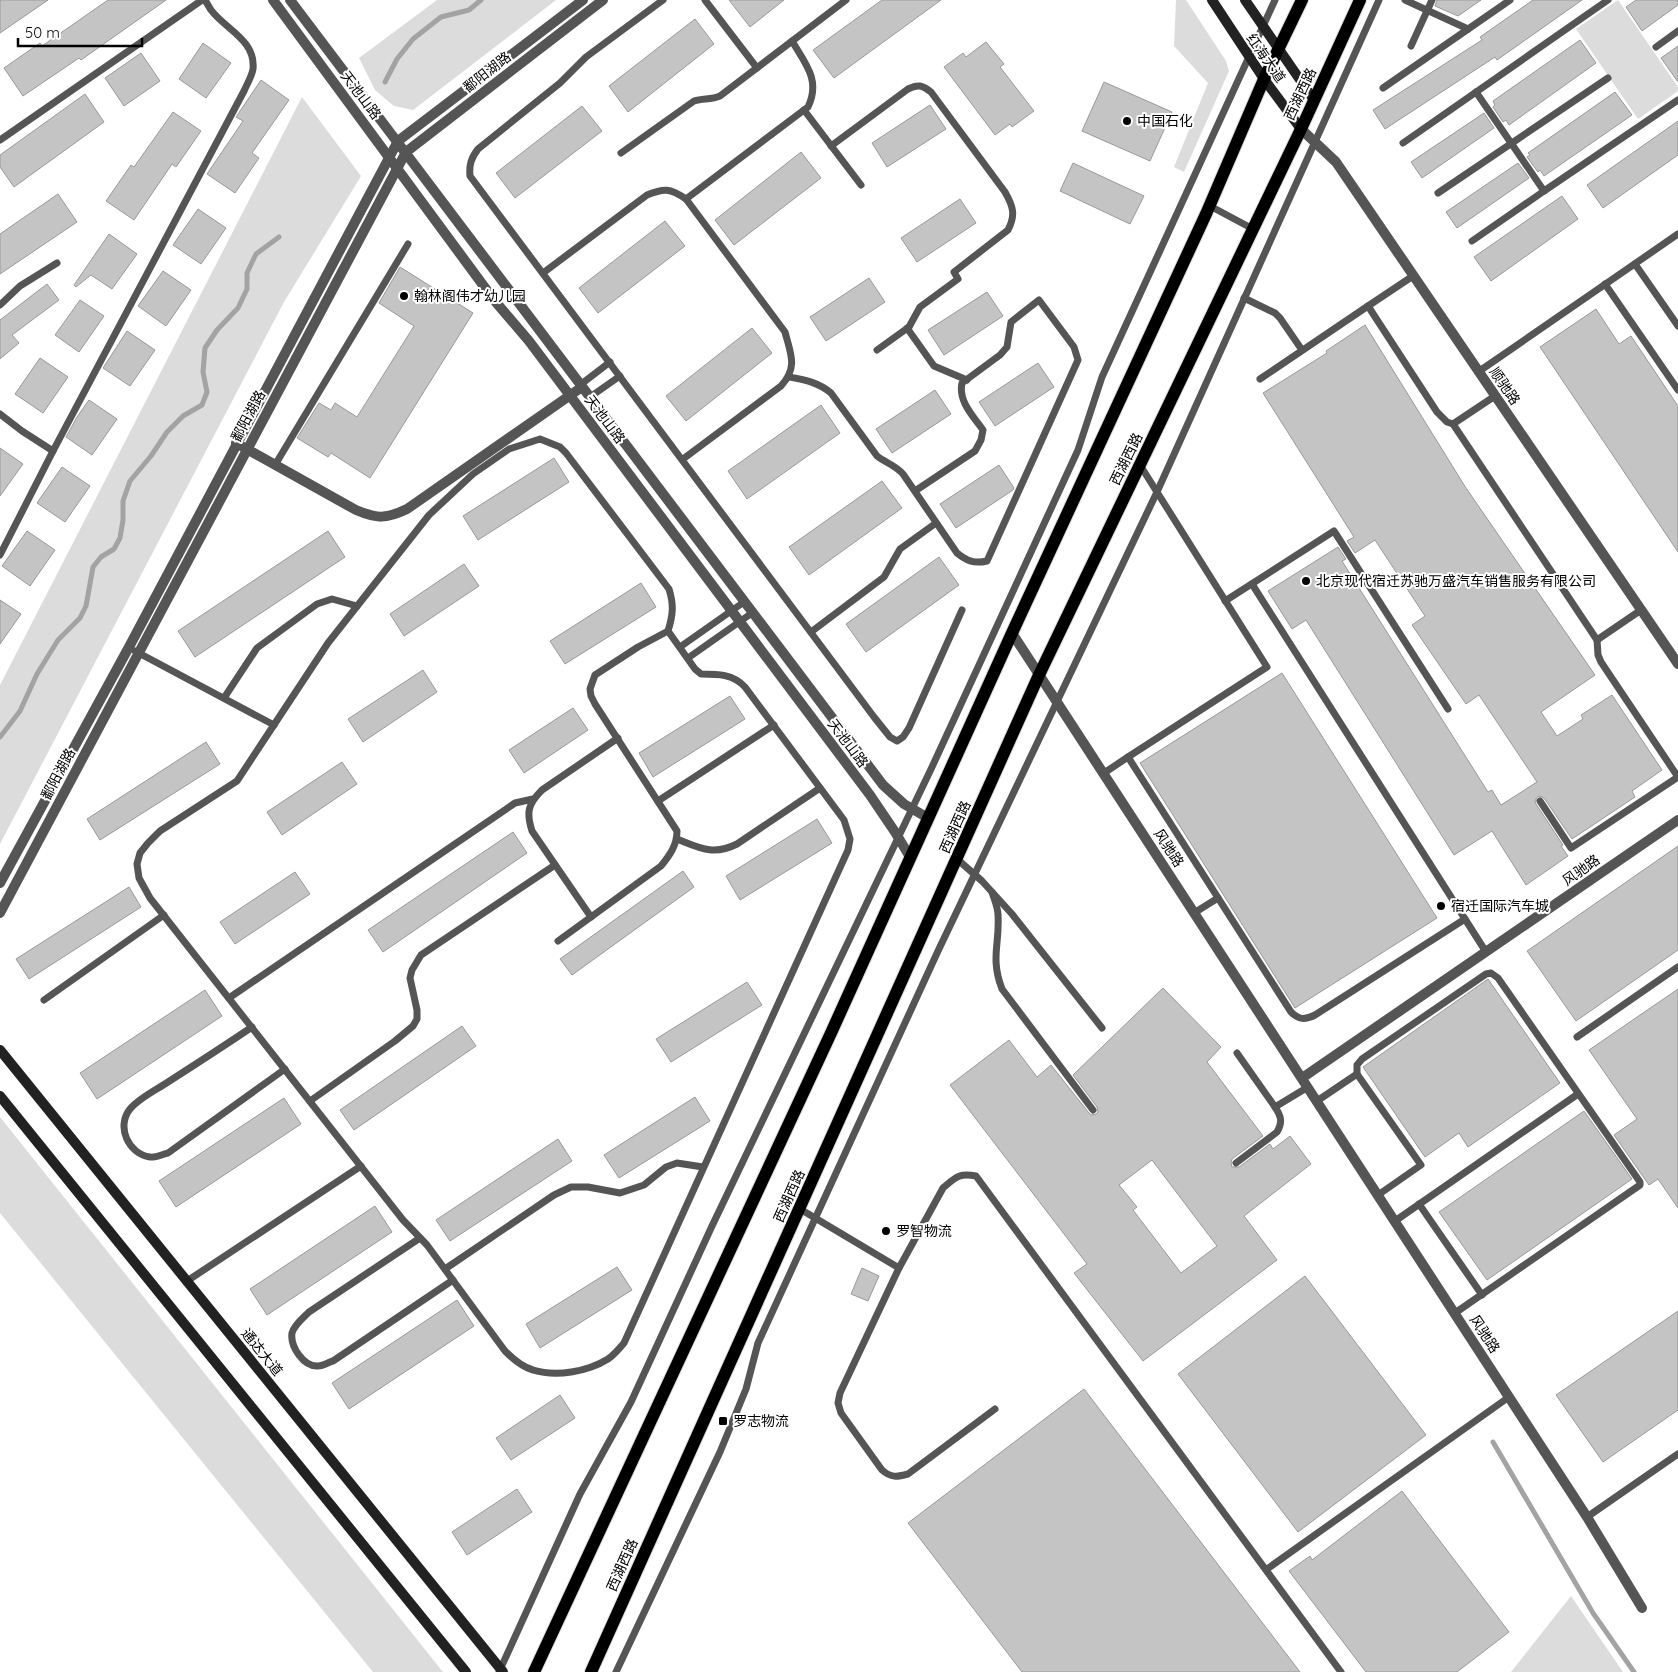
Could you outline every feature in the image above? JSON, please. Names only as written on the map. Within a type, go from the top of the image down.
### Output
[{"type":"main road","name":"红海大道","points":[[1212,0],[1264,79],[1301,129]]},
{"type":"main road","name":"红海大道","points":[[1245,0],[1314,100]]},
{"type":"main road","name":"西湖西路","points":[[534,1672],[831,1033],[1012,634],[1210,206],[1264,79],[1302,0]]},
{"type":"main road","name":"西湖西路","points":[[591,1672],[1039,675],[1301,129],[1360,0]]},
{"type":"main road","name":"通达大道","points":[[0,1050],[501,1671]]},
{"type":"main road","points":[[0,1096],[466,1672]]},
{"type":"street","name":"天池山路","points":[[273,0],[494,300],[529,341],[870,795],[910,857]]},
{"type":"street","name":"天池山路","points":[[290,0],[883,785],[912,809],[928,818]]},
{"type":"street","name":"鄱阳湖路","points":[[0,884],[398,141],[583,0]]},
{"type":"street","name":"鄱阳湖路","points":[[0,913],[406,152],[602,0]]},
{"type":"street","name":"顺驰路","points":[[1301,129],[1336,162],[1678,664]]},
{"type":"street","points":[[236,443],[356,510],[369,516],[382,518],[407,510],[570,396],[581,386]]},
{"type":"street","name":"风驰路","points":[[1012,634],[1587,1516],[1642,1608]]},
{"type":"street","name":"风驰路","points":[[1305,1083],[1486,952],[1678,820]]},
{"type":"lane","points":[[0,140],[204,0],[211,10],[245,42],[251,54],[253,68],[251,76],[53,450],[0,556]]},
{"type":"lane","points":[[663,0],[586,57],[560,83],[493,136],[472,157],[469,167],[470,176],[890,737],[897,741],[903,737],[909,728],[962,610]]},
{"type":"lane","points":[[705,0],[757,68]]},
{"type":"lane","points":[[621,153],[694,101],[701,99],[711,100],[720,96],[846,0]]},
{"type":"lane","points":[[501,1671],[580,1494],[631,1402],[712,1226],[912,809],[1078,450],[1102,378],[1276,0]]},
{"type":"lane","points":[[616,1672],[720,1452],[746,1389],[758,1343],[815,1218],[974,875],[1156,492],[1379,0]]},
{"type":"lane","points":[[1405,0],[1468,29]]},
{"type":"lane","points":[[1411,46],[1432,0]]},
{"type":"lane","points":[[1383,88],[1510,0]]},
{"type":"lane","points":[[1403,142],[1604,1]]},
{"type":"lane","points":[[1656,47],[1678,31]]},
{"type":"lane","points":[[686,199],[808,106],[813,97],[812,78],[792,41]]},
{"type":"lane","points":[[1438,193],[1608,78]]},
{"type":"lane","points":[[831,146],[908,89],[918,84],[931,92],[1013,205],[1013,222],[1008,230],[954,272],[958,279],[920,307],[907,328],[877,350]]},
{"type":"lane","points":[[1476,92],[1544,191]]},
{"type":"lane","points":[[1472,242],[1678,100]]},
{"type":"lane","points":[[804,110],[861,185]]},
{"type":"lane","points":[[543,274],[646,195],[665,190],[674,191],[686,199],[784,332],[792,355],[792,366],[789,377],[781,386],[683,459]]},
{"type":"lane","points":[[1210,206],[1253,229]]},
{"type":"lane","points":[[1478,372],[1678,234]]},
{"type":"lane","points":[[275,465],[408,244]]},
{"type":"lane","points":[[0,305],[20,286],[57,263]]},
{"type":"lane","points":[[1635,264],[1678,326]]},
{"type":"lane","points":[[1260,378],[1413,276]]},
{"type":"lane","points":[[1605,284],[1678,390]]},
{"type":"lane","points":[[1244,298],[1275,313],[1302,350]]},
{"type":"lane","points":[[789,377],[811,381],[823,386],[831,393],[877,456],[884,462],[896,466],[957,553],[967,561],[978,563],[987,561],[1078,360],[1074,347],[1039,300],[1011,322],[1007,347],[1000,355],[962,383],[960,390],[967,408],[983,430],[981,440],[975,451],[915,491]]},
{"type":"lane","points":[[1368,306],[1437,412],[1447,422],[1453,424],[1596,640],[1601,662],[1678,777],[1571,848],[1540,801]]},
{"type":"lane","points":[[907,328],[934,366],[967,380]]},
{"type":"lane","points":[[581,386],[610,362]]},
{"type":"lane","points":[[590,398],[620,376]]},
{"type":"lane","points":[[1453,424],[1495,396]]},
{"type":"lane","points":[[0,414],[22,431],[53,450]]},
{"type":"lane","points":[[558,941],[662,866],[677,839],[677,830],[591,696],[590,689],[595,675],[668,630],[673,615],[673,603],[669,589],[566,453],[560,447],[540,439],[508,449],[473,474],[429,515],[328,643],[237,781],[160,831],[140,853],[137,864],[139,878],[150,898],[403,1220],[420,1238],[453,1280],[505,1351],[514,1360],[532,1370],[549,1373],[570,1372],[590,1368],[607,1360],[624,1343],[848,850],[850,839],[844,820],[740,681],[722,674],[701,674],[668,630]]},
{"type":"lane","points":[[1104,773],[1267,667],[1140,465]]},
{"type":"lane","points":[[811,632],[884,577],[900,549],[936,523]]},
{"type":"lane","points":[[1225,601],[1334,531],[1448,709]]},
{"type":"lane","points":[[1252,584],[1486,952]]},
{"type":"lane","points":[[224,698],[257,648],[317,604],[332,599],[357,606]]},
{"type":"lane","points":[[680,648],[744,602]]},
{"type":"lane","points":[[1596,640],[1641,610]]},
{"type":"lane","points":[[688,658],[752,613]]},
{"type":"lane","points":[[128,647],[274,725]]},
{"type":"lane","points":[[658,802],[774,725]]},
{"type":"lane","points":[[591,917],[532,831],[528,820],[529,808],[533,799],[542,790],[618,738]]},
{"type":"lane","points":[[1128,757],[1290,1012],[1296,1017],[1302,1019],[1315,1015],[1465,919]]},
{"type":"lane","points":[[677,839],[705,849],[725,850],[737,844],[820,788]]},
{"type":"lane","points":[[229,998],[514,803],[533,799]]},
{"type":"lane","points":[[957,859],[1012,914],[1102,1028]]},
{"type":"lane","points":[[310,1101],[395,1041],[413,1026],[417,1019],[417,1010],[410,978],[412,970],[421,955],[555,865]]},
{"type":"lane","points":[[992,892],[998,914],[995,951],[996,968],[1002,989],[1093,1110]]},
{"type":"lane","points":[[1194,913],[1218,898]]},
{"type":"lane","points":[[44,1000],[164,915]]},
{"type":"lane","points":[[1577,1037],[1678,967]]},
{"type":"lane","points":[[1378,1195],[1421,1165],[1357,1074],[1357,1065],[1362,1059],[1486,974],[1491,973],[1498,978],[1638,1178],[1640,1186],[1455,1313]]},
{"type":"lane","points":[[252,1027],[130,1109],[123,1121],[124,1134],[132,1147],[141,1154],[151,1157],[168,1153],[284,1069]]},
{"type":"lane","points":[[1236,1163],[1277,1132],[1281,1126],[1280,1116],[1275,1107],[1237,1053]]},
{"type":"lane","points":[[1317,1101],[1357,1074]]},
{"type":"lane","points":[[1275,1107],[1305,1083]]},
{"type":"lane","points":[[1395,1221],[1578,1094]]},
{"type":"lane","points":[[444,1269],[554,1195],[571,1187],[588,1187],[620,1192],[644,1185],[666,1167],[677,1163],[703,1168]]},
{"type":"lane","points":[[187,1281],[361,1166]]},
{"type":"lane","points":[[995,1408],[908,1474],[898,1477],[889,1476],[882,1470],[848,1422],[838,1404],[840,1393],[899,1268],[943,1188],[964,1174],[976,1176],[1341,1672]]},
{"type":"lane","points":[[1420,1204],[1482,1295]]},
{"type":"lane","points":[[800,1209],[899,1268]]},
{"type":"lane","points":[[420,1238],[309,1312],[298,1322],[292,1334],[294,1349],[306,1362],[318,1366],[333,1361],[453,1280]]},
{"type":"lane","points":[[1267,1569],[1509,1397]]},
{"type":"lane","points":[[1587,1516],[1678,1454]]},
{"type":"shaded area","points":[[437,0],[556,0],[413,110],[394,106],[375,90],[359,58]]},
{"type":"shaded area","points":[[1176,0],[1186,0],[1226,61],[1229,71],[1184,172],[1174,167],[1208,83],[1174,46]]},
{"type":"shaded area","points":[[1618,0],[1678,87],[1678,91],[1638,119],[1576,29]]},
{"type":"shaded area","points":[[302,97],[361,176],[284,302],[0,844],[0,685]]},
{"type":"shaded area","points":[[0,1117],[443,1672],[373,1672],[0,1213]]},
{"type":"shaded area","points":[[1571,1596],[1623,1672],[1511,1672]]},
{"type":"building","points":[[0,0],[48,0],[0,33]]},
{"type":"building","points":[[108,0],[166,0],[81,60],[79,58],[23,96],[4,68],[40,43],[42,46]]},
{"type":"building","points":[[729,0],[784,0],[750,27]]},
{"type":"building","points":[[882,0],[941,0],[834,78],[813,50]]},
{"type":"building","points":[[1437,0],[1481,0],[1458,16],[1435,6]]},
{"type":"building","points":[[1533,0],[1582,0],[1497,60],[1495,57],[1385,129],[1373,110],[1482,40],[1480,37]]},
{"type":"building","points":[[1636,0],[1678,0],[1678,5],[1642,31],[1626,7]]},
{"type":"building","points":[[695,19],[714,44],[628,112],[609,86]]},
{"type":"building","points":[[1580,40],[1596,63],[1509,125],[1506,120],[1503,122],[1493,107],[1495,105],[1493,101]]},
{"type":"building","points":[[986,42],[1004,64],[1000,67],[1034,111],[1012,127],[1010,124],[995,135],[944,67],[963,53],[966,57]]},
{"type":"building","points":[[203,43],[231,63],[206,98],[179,79]]},
{"type":"building","points":[[1678,46],[1678,82],[1661,58]]},
{"type":"building","points":[[141,53],[160,81],[124,106],[105,78]]},
{"type":"building","points":[[261,80],[289,100],[252,153],[259,158],[235,193],[207,174],[243,121],[236,117]]},
{"type":"building","name":"中国石化","points":[[1104,82],[1172,112],[1150,161],[1082,131]]},
{"type":"building","points":[[1615,92],[1632,115],[1544,176],[1540,170],[1538,172],[1527,157],[1530,155],[1528,153]]},
{"type":"building","points":[[85,94],[104,122],[14,187],[0,167],[0,155]]},
{"type":"building","points":[[930,105],[946,129],[887,167],[872,143]]},
{"type":"building","points":[[582,106],[602,131],[515,198],[496,173]]},
{"type":"building","points":[[173,112],[201,131],[176,167],[172,164],[134,220],[106,201],[131,165],[134,167]]},
{"type":"building","points":[[1484,113],[1494,128],[1422,178],[1411,162]]},
{"type":"building","points":[[1678,121],[1678,155],[1603,208],[1587,185]]},
{"type":"building","points":[[801,152],[821,178],[734,245],[715,220]]},
{"type":"building","points":[[1073,163],[1144,196],[1130,224],[1060,191]]},
{"type":"building","points":[[1518,163],[1529,178],[1457,228],[1446,212]]},
{"type":"building","points":[[58,194],[77,222],[0,274],[0,234]]},
{"type":"building","points":[[1562,196],[1578,219],[1491,281],[1474,257]]},
{"type":"building","points":[[960,199],[976,223],[917,262],[901,238]]},
{"type":"building","points":[[198,209],[226,228],[201,264],[173,245]]},
{"type":"building","points":[[665,221],[685,246],[598,313],[579,288]]},
{"type":"building","points":[[109,234],[137,254],[112,289],[91,275],[76,287],[74,285]]},
{"type":"building","points":[[400,267],[473,313],[370,478],[331,453],[328,457],[297,438],[319,403],[331,410],[335,403],[357,417],[414,326],[379,303]]},
{"type":"building","points":[[163,271],[191,290],[166,326],[138,306]]},
{"type":"building","points":[[869,278],[885,302],[826,341],[810,317]]},
{"type":"building","points":[[47,284],[59,300],[12,335],[19,343],[0,359],[0,320]]},
{"type":"building","points":[[987,292],[1003,316],[944,355],[928,330]]},
{"type":"building","points":[[80,300],[104,316],[79,352],[55,335]]},
{"type":"building","points":[[1596,309],[1619,344],[1631,336],[1678,406],[1678,552],[1540,347]]},
{"type":"building","points":[[1365,325],[1466,488],[1595,675],[1541,712],[1557,736],[1583,719],[1581,715],[1612,695],[1662,770],[1632,791],[1635,797],[1572,839],[1544,798],[1537,797],[1536,804],[1563,845],[1561,846],[1568,856],[1526,885],[1492,831],[1454,855],[1306,620],[1292,629],[1268,591],[1338,547],[1346,559],[1342,561],[1488,792],[1492,790],[1501,805],[1537,782],[1479,695],[1466,704],[1412,625],[1425,616],[1375,540],[1355,553],[1347,541],[1354,537],[1263,393],[1327,353],[1326,351]]},
{"type":"building","points":[[752,328],[772,353],[686,421],[666,396]]},
{"type":"building","points":[[127,331],[155,350],[130,386],[103,368]]},
{"type":"building","points":[[40,358],[68,377],[43,413],[15,394]]},
{"type":"building","points":[[1038,363],[1054,387],[995,426],[979,402]]},
{"type":"building","points":[[935,390],[951,414],[892,453],[876,429]]},
{"type":"building","points":[[89,400],[117,419],[92,455],[66,437]]},
{"type":"building","points":[[821,405],[840,433],[747,499],[728,471]]},
{"type":"building","points":[[0,448],[23,464],[0,496]]},
{"type":"building","points":[[554,458],[569,482],[478,540],[463,516]]},
{"type":"building","points":[[999,465],[1014,488],[1013,490],[956,528],[940,504]]},
{"type":"building","points":[[62,467],[90,486],[65,522],[37,503]]},
{"type":"building","points":[[882,481],[902,508],[809,575],[789,547]]},
{"type":"building","points":[[27,531],[55,550],[30,586],[2,566]]},
{"type":"building","points":[[328,531],[345,557],[195,657],[178,631]]},
{"type":"building","points":[[939,557],[959,585],[866,652],[846,624]]},
{"type":"building","points":[[464,564],[479,586],[404,636],[390,614]]},
{"type":"building","points":[[641,583],[656,607],[565,664],[550,641]]},
{"type":"building","points":[[0,600],[21,614],[0,644]]},
{"type":"building","points":[[423,670],[437,692],[363,742],[348,719]]},
{"type":"building","points":[[1282,673],[1437,918],[1295,1008],[1140,763]]},
{"type":"building","points":[[730,696],[745,719],[653,777],[639,753]]},
{"type":"building","points":[[573,708],[588,730],[524,773],[509,750]]},
{"type":"building","points":[[206,742],[220,764],[100,840],[87,819]]},
{"type":"building","points":[[342,762],[357,784],[282,835],[267,812]]},
{"type":"building","points":[[817,819],[832,843],[740,900],[726,876]]},
{"type":"building","points":[[513,832],[527,853],[383,952],[368,930]]},
{"type":"building","points":[[1678,846],[1678,950],[1576,1021],[1527,951]]},
{"type":"building","points":[[683,871],[694,887],[572,975],[560,959]]},
{"type":"building","points":[[295,872],[310,894],[235,944],[220,922]]},
{"type":"building","points":[[129,887],[141,907],[29,979],[16,959]]},
{"type":"building","points":[[1488,979],[1560,1083],[1468,1147],[1459,1133],[1425,1157],[1363,1067]]},
{"type":"building","points":[[747,982],[762,1005],[671,1062],[656,1039]]},
{"type":"building","points":[[1163,988],[1221,1047],[1207,1062],[1263,1136],[1232,1159],[1232,1167],[1239,1167],[1270,1144],[1273,1149],[1290,1136],[1311,1164],[1244,1216],[1277,1260],[1143,1361],[1074,1273],[1087,1264],[950,1085],[1009,1040],[1037,1077],[1051,1065],[1089,1113],[1091,1115],[1096,1114],[1098,1112],[1097,1107],[1073,1075]],"holes":[[[1152,1160],[1217,1246],[1181,1273],[1133,1210],[1137,1207],[1119,1185]]]},
{"type":"building","points":[[1678,989],[1678,1208],[1658,1179],[1649,1185],[1614,1135],[1637,1119],[1589,1050]]},
{"type":"building","points":[[205,990],[222,1016],[97,1099],[80,1073]]},
{"type":"building","points":[[462,1026],[476,1046],[354,1130],[340,1110]]},
{"type":"building","points":[[695,1097],[710,1121],[619,1178],[604,1155]]},
{"type":"building","points":[[284,1098],[301,1124],[176,1207],[159,1181]]},
{"type":"building","points":[[1584,1111],[1632,1179],[1487,1280],[1439,1212]]},
{"type":"building","points":[[558,1139],[572,1161],[450,1241],[436,1220]]},
{"type":"building","points":[[375,1206],[392,1232],[267,1315],[250,1289]]},
{"type":"building","points":[[617,1267],[632,1290],[540,1348],[526,1324]]},
{"type":"building","points":[[862,1268],[879,1276],[868,1301],[851,1294]]},
{"type":"building","points":[[1305,1276],[1426,1435],[1298,1532],[1178,1374]]},
{"type":"building","points":[[457,1300],[474,1326],[349,1409],[332,1383]]},
{"type":"building","points":[[1678,1311],[1678,1410],[1603,1462],[1556,1395]]},
{"type":"building","points":[[1084,1389],[1300,1672],[1022,1672],[908,1523]]},
{"type":"building","points":[[560,1395],[575,1418],[511,1460],[496,1438]]},
{"type":"building","points":[[517,1489],[532,1512],[467,1555],[452,1532]]},
{"type":"building","points":[[1402,1491],[1509,1632],[1457,1672],[1366,1672],[1289,1571],[1310,1556],[1312,1560]]},
{"type":"waterway","points":[[385,82],[397,59],[413,39],[441,17],[469,10],[481,0]]},
{"type":"waterway","points":[[0,737],[20,711],[37,674],[58,640],[80,618],[86,606],[93,567],[101,557],[114,549],[120,538],[123,520],[123,501],[130,481],[151,456],[167,432],[183,416],[202,405],[207,392],[203,372],[205,348],[217,330],[238,308],[247,289],[247,273],[256,254],[279,237]]},
{"type":"waterway","points":[[1493,1442],[1593,1613],[1634,1672]]},
{"type":"place","name":"中国石化","points":[[1127,121]]},
{"type":"place","name":"翰林阁伟才幼儿园","points":[[404,296]]},
{"type":"place","name":"北京现代宿迁苏驰万盛汽车销售服务有限公司","points":[[1306,581]]},
{"type":"place","name":"宿迁国际汽车城","points":[[1441,906]]},
{"type":"place","name":"罗智物流","points":[[886,1231]]},
{"type":"place","name":"罗志物流","points":[[723,1421]]}]
